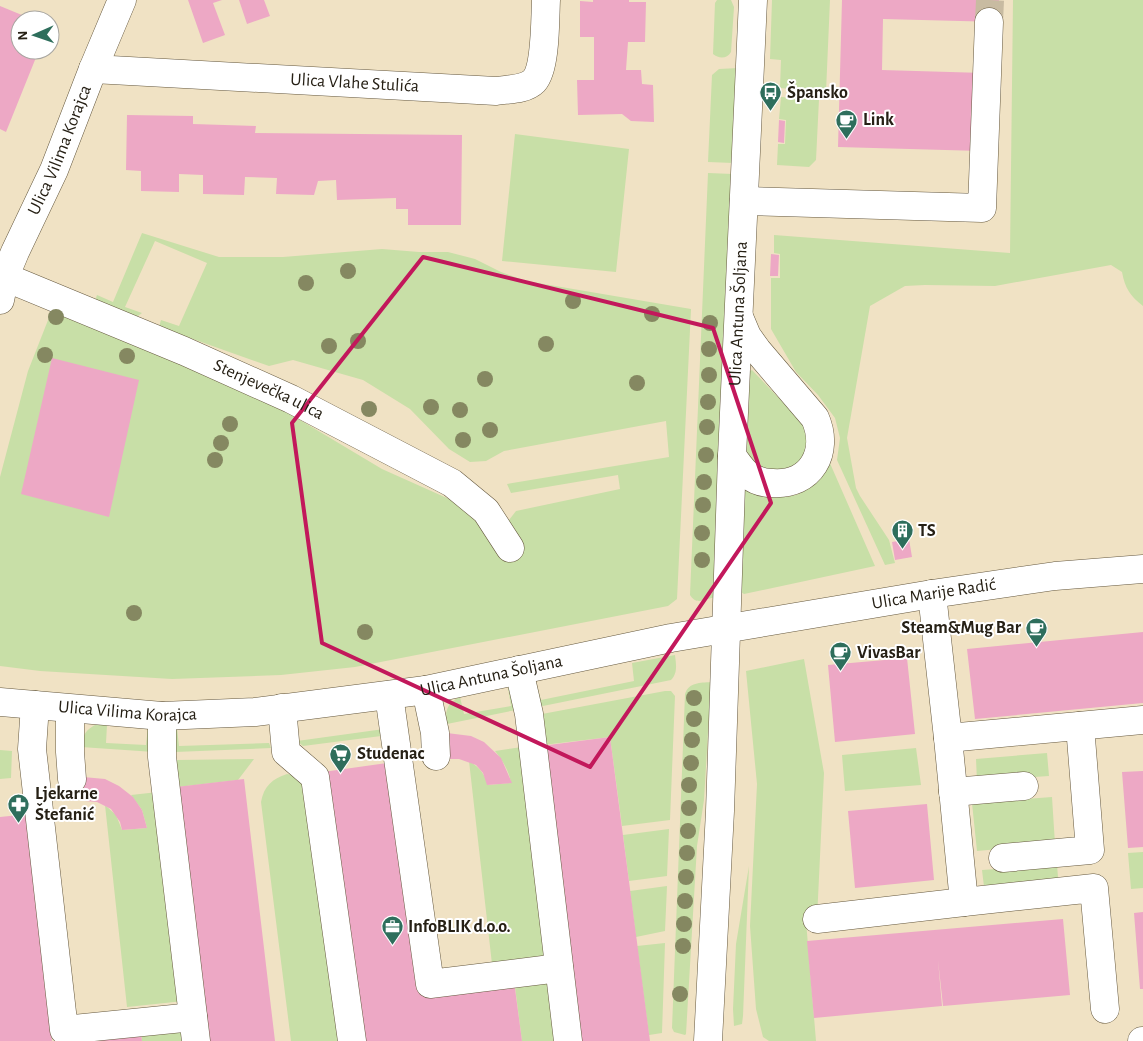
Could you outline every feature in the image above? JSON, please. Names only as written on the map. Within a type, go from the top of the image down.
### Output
[{"type":"street","name":"Ulica Vilima Korajca","points":[[2,284],[54,170],[122,0]]},
{"type":"street","name":"Ulica Vlahe Stulića","points":[[93,69],[496,91],[523,88],[534,81],[542,65],[546,0]]},
{"type":"street","name":"Ulica Antuna Šoljana","points":[[708,1041],[720,811],[732,456],[753,0]]},
{"type":"street","points":[[744,201],[982,208],[989,22]]},
{"type":"street","name":"Stenjevečka ulica","points":[[2,284],[184,351],[291,399],[452,483],[486,512],[510,548]]},
{"type":"street","points":[[732,456],[748,475],[757,480],[767,483],[786,484],[795,482],[813,466],[821,444],[819,426],[815,418],[757,350],[747,336],[738,316]]},
{"type":"street","name":"Ulica Marije Radić","points":[[726,629],[932,594],[1055,576],[1143,569]]},
{"type":"street","points":[[932,594],[964,902]]},
{"type":"street","name":"Ulica Antuna Šoljana","points":[[255,712],[426,690],[671,638],[726,629]]},
{"type":"street","points":[[519,670],[529,714],[568,1041]]},
{"type":"street","points":[[426,690],[436,756]]},
{"type":"street","points":[[389,695],[430,984],[559,968]]},
{"type":"street","name":"Ulica Vilima Korajca","points":[[0,702],[162,716],[255,712]]},
{"type":"street","points":[[35,705],[32,749],[64,1030],[195,1029],[162,756],[162,716]]},
{"type":"street","points":[[282,708],[286,752],[315,777],[352,1041]]},
{"type":"street","points":[[70,709],[72,779]]},
{"type":"street","points":[[948,738],[1143,720]]},
{"type":"street","points":[[1080,726],[1105,1009]]},
{"type":"street","points":[[954,792],[1024,786]]},
{"type":"street","points":[[1003,858],[1090,850]]},
{"type":"street","points":[[818,919],[1094,888]]},
{"type":"highlighted area","points":[[423,257],[713,328],[771,503],[590,767],[322,643],[292,423]]},
{"type":"green space","points":[[717,0],[731,0],[734,7],[731,52],[723,58],[713,54],[715,3]]},
{"type":"green space","points":[[772,0],[830,0],[826,92],[780,88],[781,60],[770,59]]},
{"type":"green space","points":[[1013,0],[1143,0],[1143,306],[1129,291],[1122,272],[1111,265],[995,286],[905,286],[870,306],[847,438],[856,488],[889,540],[895,563],[885,565],[837,460],[840,438],[835,418],[818,395],[796,372],[771,329],[771,278],[780,278],[780,254],[774,253],[774,235],[1010,253]]},
{"type":"green space","points":[[738,68],[733,163],[708,162],[712,75],[719,69]]},
{"type":"green space","points":[[781,97],[819,99],[816,160],[809,167],[777,165],[778,144],[785,144],[786,120],[779,119]]},
{"type":"green space","points":[[515,134],[629,149],[616,272],[502,261]]},
{"type":"green space","points":[[708,173],[733,174],[715,597],[698,601],[690,595]]},
{"type":"green space","points":[[142,233],[219,257],[283,257],[382,249],[448,252],[475,259],[501,272],[526,281],[691,309],[677,599],[668,606],[355,667],[281,675],[172,679],[40,671],[0,666],[0,477],[28,371],[52,310],[238,383],[382,469],[458,503],[509,535],[509,520],[516,511],[620,489],[618,475],[511,493],[507,484],[669,457],[666,421],[504,451],[486,461],[470,462],[449,449],[410,409],[363,380],[293,360],[269,366],[159,327],[161,320],[179,326],[207,263],[155,241],[125,307],[142,313],[135,318],[95,301],[97,295],[113,302]]},
{"type":"green space","points":[[752,370],[804,426],[807,434],[807,450],[801,461],[791,469],[768,470],[753,463],[745,452],[750,371]]},
{"type":"green space","points":[[829,461],[875,566],[744,594],[741,592],[744,489],[763,497],[787,497],[799,494],[810,486]]},
{"type":"green space","points":[[675,655],[676,671],[671,680],[538,707],[533,684],[536,683],[541,700],[634,681],[632,663]]},
{"type":"green space","points":[[804,659],[824,773],[817,919],[806,921],[816,1041],[769,1041],[763,1037],[756,1009],[750,926],[757,784],[746,671]]},
{"type":"green space","points":[[711,682],[704,800],[697,846],[685,1035],[674,1032],[672,1028],[685,694],[692,685]]},
{"type":"green space","points":[[511,687],[516,710],[447,724],[446,715],[448,708],[456,699],[460,697],[464,714],[511,706],[508,688]]},
{"type":"green space","points":[[671,691],[675,696],[670,820],[622,826],[610,737],[543,745],[542,714]]},
{"type":"green space","points":[[97,724],[107,725],[106,743],[146,745],[148,727],[154,727],[154,752],[81,747],[85,733]]},
{"type":"green space","points":[[174,728],[177,728],[179,746],[269,743],[271,748],[175,752]]},
{"type":"green space","points":[[384,729],[389,735],[303,746],[297,741]]},
{"type":"green space","points":[[522,747],[548,957],[492,964],[469,761],[481,771],[488,785],[511,783],[505,766],[495,751]]},
{"type":"green space","points":[[916,748],[921,785],[845,791],[842,755]]},
{"type":"green space","points":[[0,750],[12,751],[11,778],[0,779]]},
{"type":"green space","points":[[1047,753],[1049,776],[977,781],[976,759]]},
{"type":"green space","points":[[254,759],[238,780],[178,787],[176,760]]},
{"type":"green space","points":[[287,774],[297,776],[307,783],[344,1041],[291,1041],[261,802],[269,784]]},
{"type":"green space","points":[[158,792],[184,1001],[127,1007],[105,805],[116,815],[122,830],[147,828],[142,810],[131,795]]},
{"type":"green space","points":[[1052,797],[1055,844],[977,851],[972,803]]},
{"type":"green space","points":[[669,829],[667,876],[629,881],[623,835]]},
{"type":"green space","points":[[1143,852],[1143,888],[1131,889],[1128,853]]},
{"type":"green space","points":[[1057,865],[1059,889],[985,895],[982,870]]},
{"type":"green space","points":[[749,866],[743,1016],[742,1024],[734,1026],[736,944]]},
{"type":"green space","points":[[667,886],[665,931],[636,937],[630,891]]},
{"type":"green space","points":[[665,943],[662,1033],[649,1035],[637,946]]},
{"type":"green space","points":[[552,982],[559,1041],[522,1041],[515,987]]},
{"type":"green space","points":[[186,1029],[188,1041],[142,1041],[141,1033]]},
{"type":"building","points":[[188,0],[222,0],[213,3],[225,35],[203,43]]},
{"type":"building","points":[[239,0],[264,0],[270,16],[247,24]]},
{"type":"building","points":[[593,0],[646,2],[645,42],[628,42],[626,70],[641,70],[642,84],[653,85],[654,122],[631,121],[622,114],[578,115],[577,80],[594,80],[594,37],[580,37],[580,1],[593,2]]},
{"type":"building","points":[[842,0],[999,0],[999,22],[883,19],[882,70],[984,73],[981,151],[838,147]]},
{"type":"building","points":[[0,6],[10,10],[10,60],[35,60],[6,132],[0,129]]},
{"type":"building","points":[[127,115],[193,116],[193,124],[256,126],[255,133],[462,135],[461,225],[408,225],[408,209],[396,209],[396,198],[337,200],[336,180],[318,181],[314,195],[276,194],[277,178],[245,177],[244,195],[203,194],[203,175],[179,174],[179,192],[141,191],[141,171],[126,170]]},
{"type":"building","points":[[779,120],[785,121],[784,143],[778,142]]},
{"type":"building","points":[[771,254],[779,255],[778,276],[770,276]]},
{"type":"building","points":[[52,358],[139,380],[109,517],[21,494]]},
{"type":"building","name":"TS","points":[[909,539],[912,557],[895,560],[892,542]]},
{"type":"building","points":[[1143,632],[1143,703],[975,719],[967,649]]},
{"type":"building","points":[[907,658],[915,734],[835,742],[828,665]]},
{"type":"building","points":[[447,733],[471,736],[484,742],[501,758],[512,783],[487,785],[483,773],[476,765],[459,759],[450,759]]},
{"type":"building","points":[[610,737],[650,1041],[580,1041],[541,746]]},
{"type":"building","points":[[387,763],[419,994],[514,981],[522,1041],[360,1041],[323,772]]},
{"type":"building","points":[[1143,771],[1143,847],[1128,848],[1122,772]]},
{"type":"building","points":[[83,777],[105,779],[119,786],[133,797],[142,810],[147,828],[122,830],[120,822],[111,809],[97,802],[85,801]]},
{"type":"building","points":[[244,779],[275,1041],[205,1041],[176,787]]},
{"type":"building","points":[[927,804],[934,880],[855,888],[848,811]]},
{"type":"building","points":[[29,814],[52,1041],[0,1041],[0,817]]},
{"type":"building","points":[[1143,912],[1143,989],[1140,989],[1134,913]]},
{"type":"building","points":[[1063,919],[1070,995],[943,1006],[938,960],[942,1006],[814,1018],[807,941]]},
{"type":"building","points":[[141,1033],[142,1041],[77,1041]]},
{"type":"tunnel","points":[[989,22],[990,0]]},
{"type":"place","name":"Špansko","points":[[771,112]]},
{"type":"place","name":"Link","points":[[847,139]]},
{"type":"place","name":"TS","points":[[902,550]]},
{"type":"place","name":"Steam&Mug Bar","points":[[1037,647]]},
{"type":"place","name":"VivasBar","points":[[841,672]]},
{"type":"place","name":"Studenac","points":[[341,773]]},
{"type":"place","name":"Ljekarne Štefanić","points":[[19,823]]},
{"type":"place","name":"InfoBLIK d.o.o.","points":[[392,946]]}]
